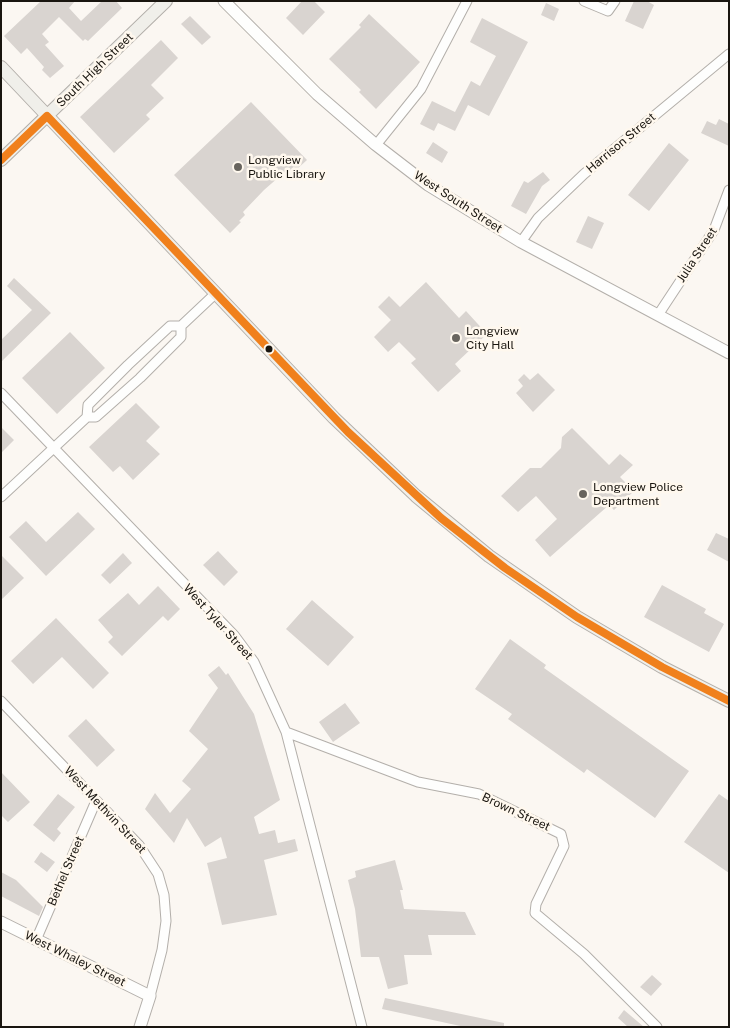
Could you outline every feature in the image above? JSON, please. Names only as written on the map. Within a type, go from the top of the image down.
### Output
[{"type":"main road","name":"South High Street","points":[[1,160],[166,1]]},
{"type":"main road","points":[[1,67],[215,294],[361,445],[410,491],[532,588],[597,630],[662,667],[729,701]]},
{"type":"street","name":"West South Street","points":[[224,1],[299,77],[376,145],[428,185],[521,242],[729,353]]},
{"type":"street","points":[[376,145],[421,89],[467,1]]},
{"type":"street","points":[[584,1],[609,11],[615,1]]},
{"type":"street","name":"Harrison Street","points":[[521,242],[538,218],[584,174],[729,54]]},
{"type":"street","name":"Julia Street","points":[[658,315],[725,212],[729,190]]},
{"type":"street","points":[[87,417],[88,405],[128,365],[170,326],[181,326],[215,294]]},
{"type":"street","points":[[1,497],[87,417],[96,417],[140,378],[181,337],[181,326]]},
{"type":"street","name":"West Tyler Street","points":[[1,393],[244,646],[263,678],[286,732],[362,1027]]},
{"type":"street","name":"West Methvin Street","points":[[1,701],[147,856],[162,886],[165,906],[165,934],[150,996],[140,1027]]},
{"type":"street","name":"Brown Street","points":[[286,732],[418,782],[486,796],[562,834],[564,846],[536,904],[535,912],[584,954],[657,1027]]},
{"type":"street","name":"Bethel Street","points":[[36,940],[96,801]]},
{"type":"street","name":"West Whaley Street","points":[[1,922],[150,996]]},
{"type":"building","points":[[41,1],[75,1],[69,8],[81,21],[102,1],[116,1],[122,8],[88,41],[85,39],[83,41],[59,17],[42,34],[49,42],[45,45],[64,66],[50,78],[42,70],[44,67],[27,48],[21,54],[4,36]]},
{"type":"building","points":[[302,1],[314,1],[325,12],[303,35],[286,18]]},
{"type":"building","points":[[634,1],[647,1],[654,5],[643,29],[625,21]]},
{"type":"building","points":[[546,3],[559,9],[554,21],[541,15]]},
{"type":"building","points":[[369,14],[420,62],[376,109],[359,92],[361,90],[329,59],[361,27],[359,25]]},
{"type":"building","points":[[190,16],[211,37],[202,45],[181,24]]},
{"type":"building","points":[[482,18],[528,42],[489,116],[468,105],[455,131],[438,123],[434,131],[420,124],[432,101],[455,112],[471,81],[480,86],[496,56],[470,42]]},
{"type":"building","points":[[161,40],[178,58],[151,85],[164,98],[146,115],[150,119],[114,153],[80,117]]},
{"type":"building","name":"Longview Public Library","points":[[251,102],[307,160],[296,170],[294,167],[288,172],[287,170],[264,190],[243,212],[245,215],[239,221],[241,222],[230,233],[174,175]]},
{"type":"building","points":[[719,119],[729,124],[729,146],[701,133],[707,121],[716,125]]},
{"type":"building","points":[[433,142],[448,152],[442,163],[426,153]]},
{"type":"building","points":[[669,143],[689,160],[649,211],[628,195]]},
{"type":"building","points":[[543,172],[550,180],[542,186],[526,214],[511,206],[524,181],[528,183]]},
{"type":"building","points":[[588,216],[604,223],[592,249],[576,242]]},
{"type":"building","points":[[14,278],[51,313],[1,362],[1,340],[32,310],[7,286]]},
{"type":"building","name":"Longview City Hall","points":[[426,282],[459,318],[466,311],[487,334],[455,364],[461,371],[438,392],[411,363],[416,359],[399,342],[388,352],[374,337],[391,320],[378,307],[389,296],[400,307]]},
{"type":"building","points":[[70,332],[105,368],[57,414],[22,378]]},
{"type":"building","points":[[538,373],[555,390],[533,412],[516,393],[523,386],[518,380],[524,374],[530,380]]},
{"type":"building","points":[[136,403],[160,427],[146,441],[160,454],[133,480],[120,466],[113,472],[89,447]]},
{"type":"building","points":[[1,427],[14,440],[1,453]]},
{"type":"building","name":"Longview Police Department","points":[[572,428],[609,465],[620,454],[633,465],[620,477],[634,491],[614,510],[609,505],[550,557],[535,540],[557,519],[536,496],[518,512],[501,496],[530,468],[541,468],[561,448],[562,437]]},
{"type":"building","points":[[78,512],[95,529],[46,576],[9,537],[26,521],[46,542]]},
{"type":"building","points":[[716,533],[729,539],[729,562],[707,550]]},
{"type":"building","points":[[218,551],[238,572],[224,586],[203,565]]},
{"type":"building","points":[[123,553],[132,563],[110,584],[101,575]]},
{"type":"building","points":[[1,555],[24,578],[1,600]]},
{"type":"building","points":[[662,585],[706,609],[704,613],[724,624],[709,652],[644,617]]},
{"type":"building","points":[[158,586],[180,609],[168,621],[163,616],[122,656],[108,642],[113,637],[98,620],[128,593],[139,605]]},
{"type":"building","points":[[312,600],[354,637],[328,666],[286,629]]},
{"type":"building","points":[[56,618],[109,673],[93,689],[62,657],[33,684],[11,661]]},
{"type":"building","points":[[510,639],[546,665],[544,668],[689,771],[655,818],[587,769],[584,773],[508,719],[512,714],[475,689]]},
{"type":"building","points":[[219,666],[226,675],[228,673],[254,714],[280,800],[254,817],[259,834],[275,830],[278,843],[295,839],[298,851],[264,860],[277,915],[222,925],[207,863],[227,858],[221,837],[205,847],[187,818],[174,843],[145,809],[155,793],[170,813],[191,789],[182,781],[208,749],[189,731],[218,688],[208,675]]},
{"type":"building","points":[[345,703],[360,723],[333,742],[319,722]]},
{"type":"building","points":[[86,719],[115,750],[97,767],[68,736]]},
{"type":"building","points":[[1,772],[30,802],[8,822],[1,815]]},
{"type":"building","points":[[58,794],[75,807],[57,829],[61,833],[54,842],[33,825]]},
{"type":"building","points":[[719,794],[729,801],[729,873],[684,842]]},
{"type":"building","points":[[41,852],[55,862],[47,872],[34,862]]},
{"type":"building","points":[[395,860],[403,890],[400,890],[404,909],[465,912],[476,935],[428,935],[432,955],[404,955],[408,984],[388,989],[379,957],[361,957],[355,909],[348,880],[356,877],[355,871]]},
{"type":"building","points":[[1,872],[16,880],[43,907],[39,916],[1,896]]},
{"type":"building","points":[[652,975],[662,984],[651,996],[640,987]]},
{"type":"building","points":[[385,998],[504,1023],[504,1027],[465,1027],[382,1009]]},
{"type":"building","points":[[624,1010],[644,1027],[628,1027],[618,1018]]},
{"type":"transit line","points":[[1,160],[47,116],[348,432],[441,518],[505,568],[577,617],[662,667],[729,701]]},
{"type":"place","name":"Longview Public Library","points":[[238,167]]},
{"type":"place","name":"Longview City Hall","points":[[456,338]]},
{"type":"place","name":"Longview Police Department","points":[[583,494]]}]
